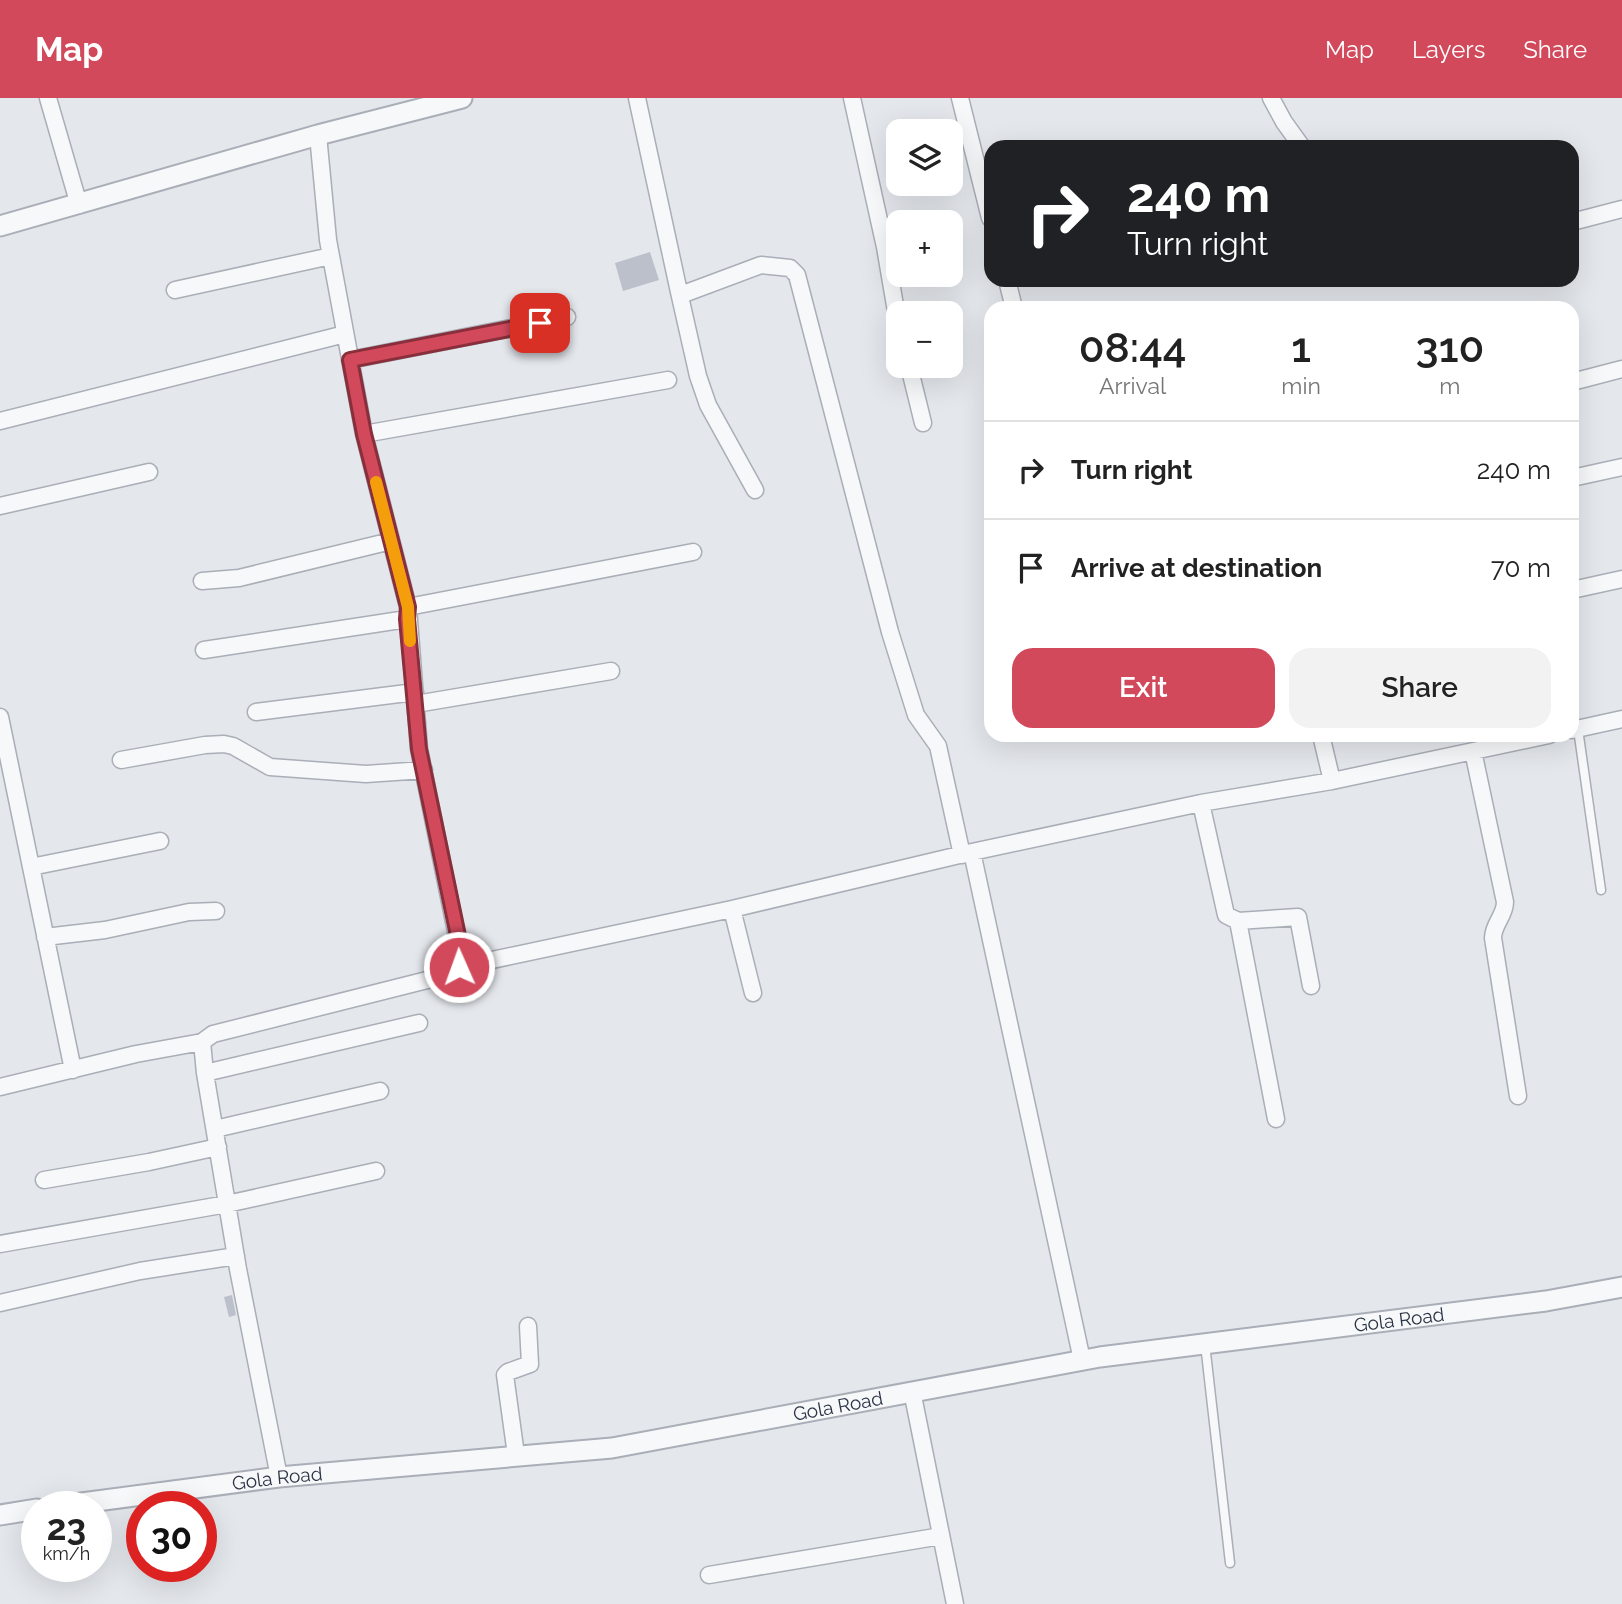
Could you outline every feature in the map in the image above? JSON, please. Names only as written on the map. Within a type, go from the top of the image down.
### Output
[{"type":"street","points":[[48,98],[79,205]]},
{"type":"street","points":[[0,226],[318,135],[462,98]]},
{"type":"street","points":[[638,98],[698,376],[708,405],[755,490]]},
{"type":"street","points":[[852,98],[894,301]]},
{"type":"street","points":[[960,98],[984,194]]},
{"type":"street","points":[[1271,98],[1283,122],[1297,140]]},
{"type":"street","points":[[318,135],[331,256],[345,334],[364,434],[408,613],[419,749],[461,950],[462,961],[459,967]]},
{"type":"street","points":[[1579,220],[1622,209]]},
{"type":"street","points":[[175,290],[331,256]]},
{"type":"street","points":[[679,292],[686,293],[761,265],[774,265],[795,271],[890,632],[916,715],[938,746],[967,853],[1082,1360]]},
{"type":"street","points":[[350,360],[567,317]]},
{"type":"street","points":[[0,421],[345,334]]},
{"type":"street","points":[[1579,380],[1622,369]]},
{"type":"street","points":[[912,378],[923,423]]},
{"type":"street","points":[[364,434],[668,380]]},
{"type":"street","points":[[1579,476],[1622,467]]},
{"type":"street","points":[[0,506],[149,472]]},
{"type":"street","points":[[202,581],[239,578],[391,541]]},
{"type":"street","points":[[204,650],[408,613],[693,552]]},
{"type":"street","points":[[1579,588],[1622,579]]},
{"type":"street","points":[[256,712],[416,698],[611,671]]},
{"type":"street","points":[[1579,728],[1622,719]]},
{"type":"street","points":[[1,725],[8,797],[31,867],[73,1070]]},
{"type":"street","points":[[1323,742],[1332,781]]},
{"type":"street","points":[[0,1087],[136,1054],[202,1042],[213,1034],[443,976],[459,967],[732,909],[967,853],[1201,803],[1332,781],[1516,742]]},
{"type":"street","points":[[121,760],[224,744],[233,746],[270,767],[366,774],[424,770]]},
{"type":"street","points":[[1473,751],[1505,902],[1504,912],[1494,928],[1493,938],[1518,1096]]},
{"type":"street","points":[[1201,803],[1224,911],[1228,918],[1238,920],[1298,917],[1311,986]]},
{"type":"street","points":[[31,867],[160,841]]},
{"type":"street","points":[[732,909],[753,993]]},
{"type":"street","points":[[45,937],[105,930],[189,912],[216,911]]},
{"type":"street","points":[[1238,920],[1276,1119]]},
{"type":"street","points":[[205,1073],[419,1023]]},
{"type":"street","points":[[202,1042],[236,1256],[279,1477]]},
{"type":"street","points":[[215,1129],[380,1091]]},
{"type":"street","points":[[44,1180],[218,1147]]},
{"type":"street","points":[[0,1244],[227,1204],[376,1171]]},
{"type":"street","points":[[0,1303],[153,1269],[236,1256]]},
{"type":"street","name":"Gola Road","points":[[112,1499],[279,1477],[612,1448],[1082,1360],[1546,1301],[1622,1287]]},
{"type":"street","points":[[516,1455],[505,1376],[508,1371],[530,1364],[527,1326]]},
{"type":"street","points":[[912,1391],[955,1604]]},
{"type":"street","points":[[0,1516],[21,1512]]},
{"type":"street","points":[[709,1575],[941,1536]]},
{"type":"lane","points":[[1577,742],[1601,890]]},
{"type":"lane","points":[[1205,1343],[1230,1563]]},
{"type":"building","points":[[650,252],[659,280],[623,291],[615,263]]},
{"type":"building","points":[[232,1295],[236,1315],[229,1317],[224,1297]]},
{"type":"slow traffic","points":[[376,482],[408,607],[410,641]]},
{"type":"route","points":[[459,967],[462,961],[461,950],[419,749],[408,607],[364,434],[350,360],[540,323]]}]
